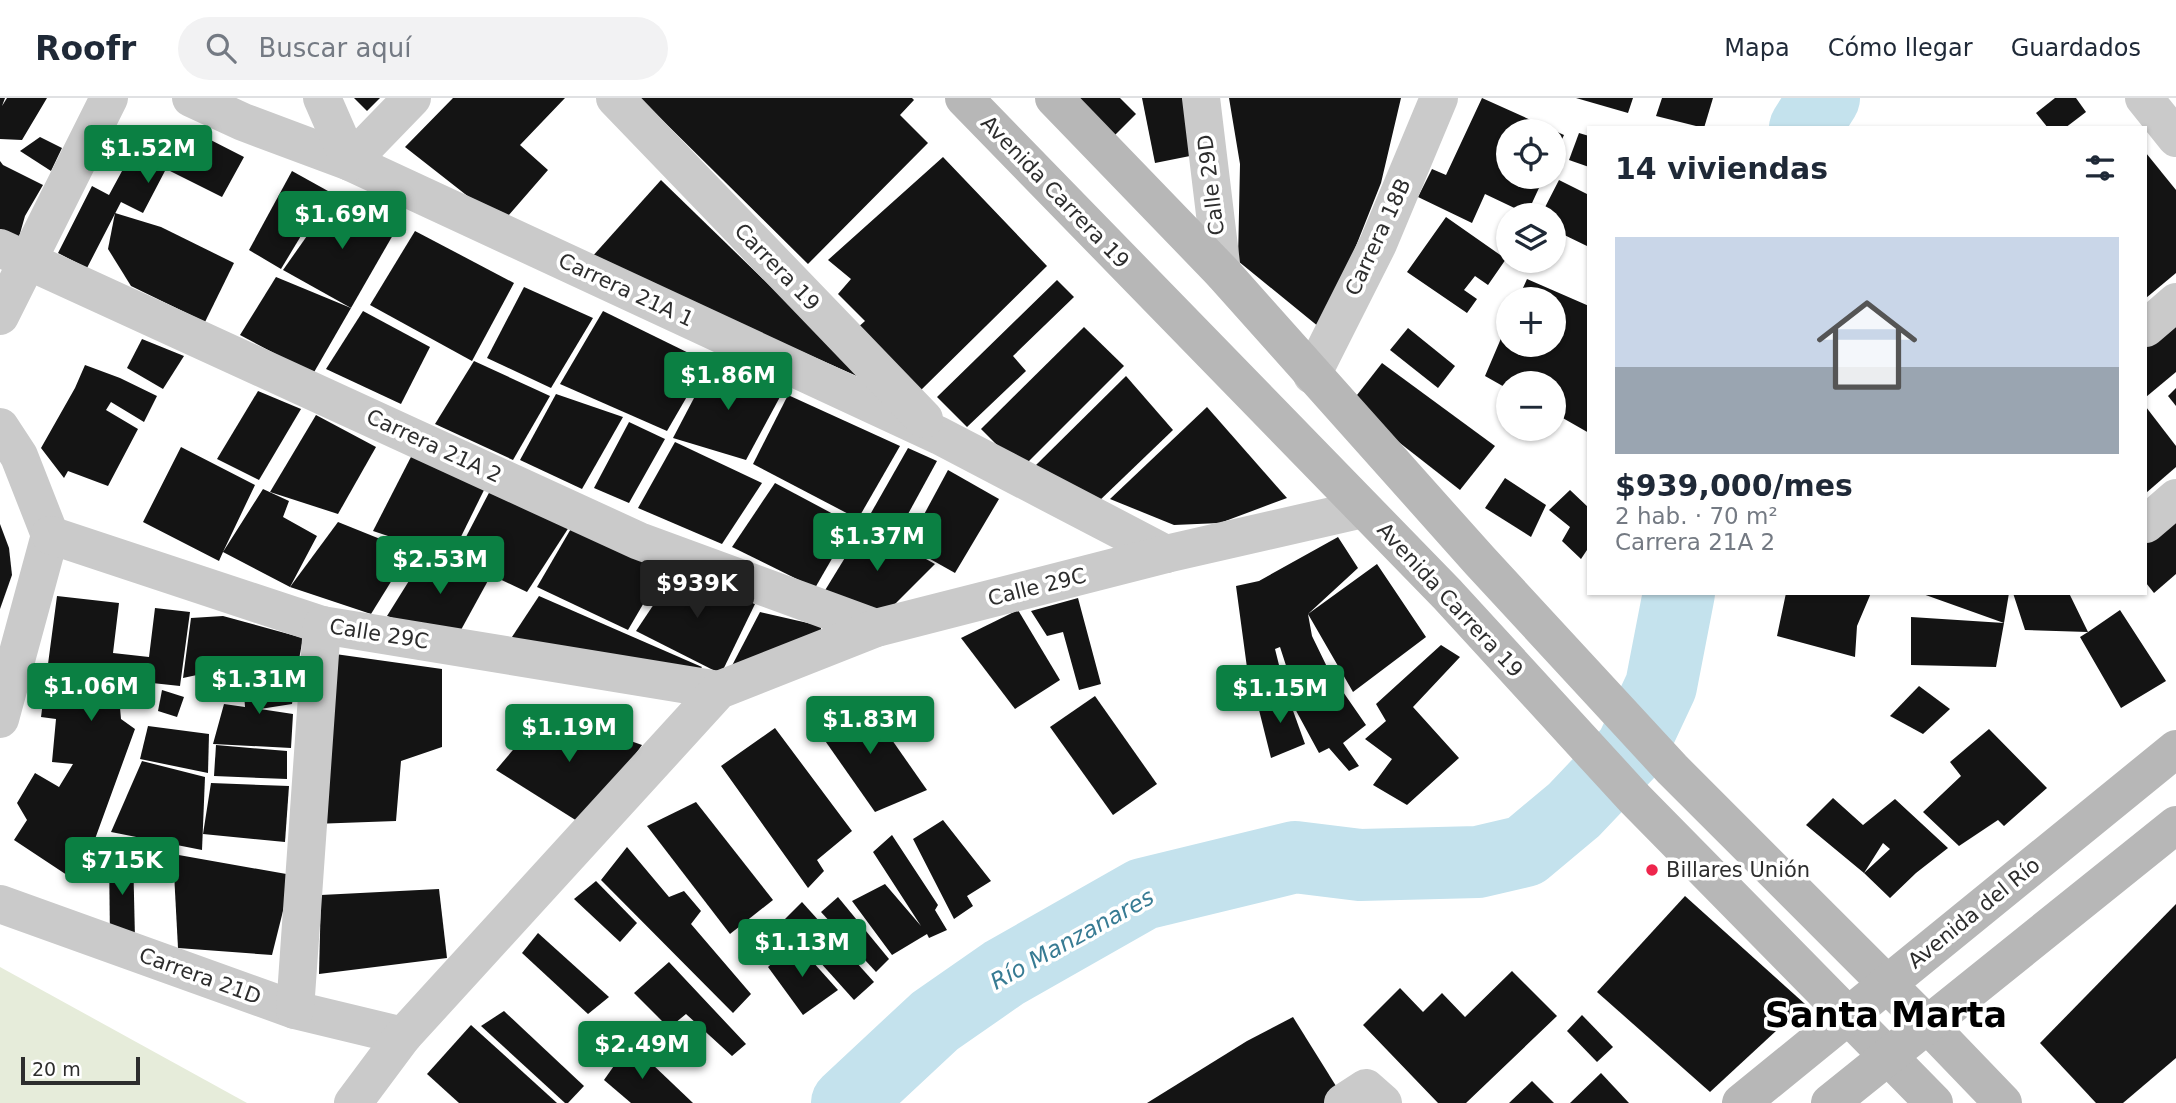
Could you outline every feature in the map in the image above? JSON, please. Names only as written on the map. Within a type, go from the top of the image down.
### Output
[{"type":"main road","name":"Avenida Carrera 19","points":[[964,98],[1447,594],[1634,798],[1934,1103]]},
{"type":"main road","points":[[1054,98],[1222,272],[1480,561],[1672,769],[2003,1103]]},
{"type":"main road","name":"Avenida del Río","points":[[1741,1103],[2176,749]]},
{"type":"main road","points":[[1830,1103],[2176,825]]},
{"type":"street","points":[[0,316],[14,254],[109,98]]},
{"type":"street","name":"Carrera 21A 1","points":[[191,98],[243,122],[350,162],[940,436],[1166,554]]},
{"type":"street","points":[[323,98],[350,162],[412,98]]},
{"type":"street","name":"Carrera 19","points":[[615,98],[940,436]]},
{"type":"street","name":"Calle 29D","points":[[1201,98],[1222,272]]},
{"type":"street","name":"Carrera 18B","points":[[1312,375],[1378,244],[1439,98]]},
{"type":"street","name":"Carrera 21A 2","points":[[14,254],[639,541],[876,628]]},
{"type":"street","points":[[2147,327],[2176,302]]},
{"type":"street","points":[[0,426],[19,456],[50,535],[0,719]]},
{"type":"street","points":[[2147,523],[2176,498]]},
{"type":"street","name":"Calle 29C","points":[[353,1103],[403,1036],[719,690],[876,628],[1166,554],[1363,509]]},
{"type":"street","name":"Calle 29C","points":[[50,535],[322,625],[719,690]]},
{"type":"street","points":[[295,1010],[322,625]]},
{"type":"street","name":"Carrera 21D","points":[[0,904],[295,1010],[403,1036]]},
{"type":"street","points":[[1342,1103],[1366,1088],[1382,1103]]},
{"type":"green space","points":[[0,967],[247,1103],[0,1103]]},
{"type":"building","points":[[0,98],[5,98],[2,106],[7,98],[47,98],[22,140],[0,139]]},
{"type":"building","points":[[354,98],[380,98],[367,111]]},
{"type":"building","points":[[453,98],[565,98],[520,145],[548,170],[502,223],[405,147]]},
{"type":"building","points":[[640,98],[912,98],[914,100],[900,115],[928,143],[808,264]]},
{"type":"building","points":[[1079,98],[1120,98],[1136,114],[1115,135]]},
{"type":"building","points":[[1142,98],[1183,98],[1195,155],[1155,163]]},
{"type":"building","points":[[1229,98],[1401,98],[1381,183],[1352,256],[1319,327],[1238,261],[1240,164]]},
{"type":"building","points":[[1482,98],[1529,119],[1496,119],[1496,189],[1538,189],[1532,203],[1504,203],[1485,194],[1472,223],[1418,197],[1432,169],[1446,175]]},
{"type":"building","points":[[1576,98],[1633,98],[1628,113]]},
{"type":"building","points":[[1662,98],[1713,98],[1705,126],[1656,116]]},
{"type":"building","points":[[2055,98],[2076,98],[2086,112],[2068,126],[2046,126],[2036,113]]},
{"type":"building","points":[[147,125],[180,143],[143,213],[121,202],[87,268],[58,253],[92,186],[109,195]]},
{"type":"building","points":[[195,132],[244,157],[222,197],[166,169]]},
{"type":"building","points":[[1579,133],[1587,135],[1587,166],[1569,160]]},
{"type":"building","points":[[40,137],[62,148],[51,171],[20,151]]},
{"type":"building","points":[[2147,154],[2176,190],[2176,273],[2147,297]]},
{"type":"building","points":[[943,157],[1047,266],[921,390],[856,329],[865,321],[838,294],[851,279],[828,260]]},
{"type":"building","points":[[0,161],[43,185],[25,216],[19,237],[0,229]]},
{"type":"building","points":[[292,171],[328,191],[281,269],[249,250]]},
{"type":"building","points":[[661,180],[868,381],[591,258]]},
{"type":"building","points":[[1566,184],[1587,194],[1587,246],[1566,236],[1566,203],[1547,203],[1554,189],[1566,189]]},
{"type":"building","points":[[333,199],[401,221],[351,308],[283,270]]},
{"type":"building","points":[[115,213],[161,227],[234,263],[205,322],[131,286],[108,249]]},
{"type":"building","points":[[1446,217],[1496,252],[1496,273],[1488,285],[1475,276],[1464,290],[1477,299],[1467,313],[1407,272]]},
{"type":"building","points":[[415,231],[514,283],[472,361],[370,305]]},
{"type":"building","points":[[276,277],[351,308],[313,374],[240,335]]},
{"type":"building","points":[[1527,279],[1545,287],[1523,287]]},
{"type":"building","points":[[1057,280],[1074,297],[1013,356],[1026,371],[967,427],[937,397]]},
{"type":"building","points":[[524,287],[593,318],[551,388],[487,358]]},
{"type":"building","points":[[1566,296],[1587,305],[1587,432],[1566,420],[1566,371],[1496,371],[1496,382],[1485,376],[1496,350],[1496,357],[1566,357]]},
{"type":"building","points":[[2176,309],[2176,372],[2147,396],[2147,333]]},
{"type":"building","points":[[363,311],[430,347],[401,404],[326,369]]},
{"type":"building","points":[[603,311],[707,362],[667,431],[560,384]]},
{"type":"building","points":[[1084,327],[1124,366],[1021,469],[981,429]]},
{"type":"building","points":[[1408,328],[1455,366],[1438,388],[1390,350]]},
{"type":"building","points":[[142,339],[184,356],[163,389],[127,368]]},
{"type":"building","points":[[715,358],[781,395],[746,460],[673,438]]},
{"type":"building","points":[[474,361],[550,396],[513,460],[435,424]]},
{"type":"building","points":[[1382,363],[1495,446],[1460,490],[1350,404]]},
{"type":"building","points":[[85,365],[157,396],[144,422],[111,402],[106,410],[138,429],[108,486],[68,471],[64,478],[41,448]]},
{"type":"building","points":[[1126,376],[1173,430],[1098,502],[1035,466]]},
{"type":"building","points":[[2176,388],[2176,406],[2168,396]]},
{"type":"building","points":[[258,391],[301,409],[259,480],[217,459]]},
{"type":"building","points":[[556,394],[623,417],[582,489],[520,460]]},
{"type":"building","points":[[788,395],[900,446],[858,519],[753,464]]},
{"type":"building","points":[[1207,407],[1287,498],[1220,523],[1174,525],[1110,499]]},
{"type":"building","points":[[2147,408],[2176,446],[2176,467],[2147,492]]},
{"type":"building","points":[[316,415],[376,447],[338,514],[270,492]]},
{"type":"building","points":[[629,422],[665,439],[629,503],[594,488]]},
{"type":"building","points":[[675,442],[762,483],[722,544],[638,508]]},
{"type":"building","points":[[181,447],[255,485],[219,561],[143,522]]},
{"type":"building","points":[[908,448],[937,461],[896,536],[867,520]]},
{"type":"building","points":[[414,451],[486,486],[451,557],[373,531]]},
{"type":"building","points":[[948,470],[999,499],[955,573],[907,546]]},
{"type":"building","points":[[1505,478],[1546,505],[1531,537],[1485,508]]},
{"type":"building","points":[[775,483],[852,524],[815,588],[732,547]]},
{"type":"building","points":[[492,487],[573,521],[527,592],[455,558]]},
{"type":"building","points":[[263,489],[289,501],[283,517],[317,536],[290,587],[223,552]]},
{"type":"building","points":[[1570,490],[1587,506],[1587,550],[1581,559],[1562,541],[1570,527],[1549,510]]},
{"type":"building","points":[[2176,504],[2176,574],[2154,593],[2147,584],[2147,527]]},
{"type":"building","points":[[576,520],[670,558],[628,630],[537,587]]},
{"type":"building","points":[[338,522],[410,551],[371,614],[290,587]]},
{"type":"building","points":[[0,524],[9,548],[12,575],[0,609]]},
{"type":"building","points":[[865,525],[935,564],[883,616],[824,592]]},
{"type":"building","points":[[1338,537],[1358,568],[1308,614],[1312,636],[1330,673],[1291,681],[1280,647],[1275,649],[1284,685],[1250,690],[1236,586],[1259,581]]},
{"type":"building","points":[[427,552],[490,577],[456,639],[387,616]]},
{"type":"building","points":[[1377,564],[1426,637],[1353,692],[1308,614]]},
{"type":"building","points":[[678,568],[755,604],[721,674],[636,631]]},
{"type":"building","points":[[1786,595],[1870,595],[1857,626],[1855,657],[1777,636]]},
{"type":"building","points":[[1926,595],[2009,595],[2004,623]]},
{"type":"building","points":[[2014,595],[2070,595],[2088,632],[2025,630]]},
{"type":"building","points":[[57,596],[119,603],[113,653],[149,657],[155,608],[190,612],[180,686],[152,683],[149,692],[119,696],[121,719],[135,729],[79,883],[14,840],[27,820],[17,803],[35,773],[59,787],[73,764],[52,762],[56,719],[41,717]]},
{"type":"building","points":[[539,596],[702,667],[690,683],[506,646]]},
{"type":"building","points":[[1078,598],[1101,684],[1079,690],[1063,632],[1047,636],[1031,611]]},
{"type":"building","points":[[1018,610],[1060,680],[1015,709],[961,638]]},
{"type":"building","points":[[2120,610],[2166,681],[2121,708],[2080,637]]},
{"type":"building","points":[[760,612],[821,626],[821,638],[725,679]]},
{"type":"building","points":[[223,616],[303,638],[296,675],[220,670],[183,678],[191,618]]},
{"type":"building","points":[[1911,617],[2004,623],[1996,667],[1911,665]]},
{"type":"building","points":[[1441,645],[1460,657],[1413,707],[1459,758],[1407,805],[1373,785],[1392,759],[1365,739],[1386,721],[1376,704]]},
{"type":"building","points":[[328,653],[442,669],[442,747],[401,761],[396,821],[313,824]]},
{"type":"building","points":[[1330,673],[1366,725],[1343,743],[1359,766],[1349,771],[1329,748],[1319,753],[1287,694]]},
{"type":"building","points":[[243,679],[296,680],[292,704],[260,709],[293,714],[291,748],[213,744],[224,704],[245,707]]},
{"type":"building","points":[[1919,686],[1950,709],[1923,734],[1890,716]]},
{"type":"building","points":[[162,690],[184,697],[177,717],[158,711]]},
{"type":"building","points":[[1287,694],[1305,744],[1271,758],[1257,702]]},
{"type":"building","points":[[1095,696],[1157,784],[1113,815],[1050,727]]},
{"type":"building","points":[[862,697],[927,790],[875,812],[814,725]]},
{"type":"building","points":[[546,711],[642,745],[585,826],[496,770]]},
{"type":"building","points":[[148,726],[209,734],[208,773],[140,759]]},
{"type":"building","points":[[775,728],[852,831],[817,860],[824,871],[808,888],[721,766]]},
{"type":"building","points":[[1989,729],[2047,788],[2004,826],[1998,820],[1959,846],[1923,812],[1961,776],[1950,762]]},
{"type":"building","points":[[216,745],[287,751],[287,779],[214,776]]},
{"type":"building","points":[[142,761],[205,777],[202,850],[111,832]]},
{"type":"building","points":[[211,783],[289,786],[285,842],[203,834]]},
{"type":"building","points":[[1833,798],[1863,825],[1895,799],[1948,848],[1890,898],[1806,825]],"holes":[[[1883,843],[1890,849],[1864,873]]]},
{"type":"building","points":[[696,802],[773,900],[730,934],[647,826]]},
{"type":"building","points":[[943,820],[991,881],[967,896],[973,906],[954,919],[913,839]]},
{"type":"building","points":[[892,835],[938,905],[935,910],[947,930],[929,938],[927,934],[892,955],[852,901],[885,884],[921,926],[873,852]]},
{"type":"building","points":[[627,847],[669,897],[684,891],[701,911],[691,924],[751,994],[733,1013],[601,880]]},
{"type":"building","points":[[133,853],[135,939],[110,940],[109,854]]},
{"type":"building","points":[[173,854],[292,875],[272,955],[178,948]]},
{"type":"building","points":[[596,881],[637,923],[620,942],[574,899]]},
{"type":"building","points":[[439,889],[447,958],[319,974],[321,895]]},
{"type":"building","points":[[1685,896],[1805,1004],[1710,1092],[1597,992]]},
{"type":"building","points":[[838,897],[889,959],[876,972],[821,912]]},
{"type":"building","points":[[802,902],[874,982],[854,1000],[783,921]]},
{"type":"building","points":[[2176,904],[2176,1058],[2123,1103],[2096,1103],[2040,1043]]},
{"type":"building","points":[[538,933],[609,997],[588,1014],[522,953]]},
{"type":"building","points":[[795,942],[838,990],[803,1015],[768,967]]},
{"type":"building","points":[[669,962],[746,1044],[732,1056],[686,1014],[669,1028],[634,993]]},
{"type":"building","points":[[1512,971],[1557,1016],[1466,1103],[1438,1103],[1363,1025],[1400,988],[1423,1012],[1442,993],[1465,1017]]},
{"type":"building","points":[[504,1011],[584,1086],[568,1103],[481,1026]]},
{"type":"building","points":[[1582,1015],[1613,1047],[1597,1062],[1567,1031]]},
{"type":"building","points":[[1293,1017],[1341,1094],[1329,1103],[1147,1103],[1247,1041]]},
{"type":"building","points":[[471,1025],[557,1103],[459,1103],[427,1074]]},
{"type":"building","points":[[630,1043],[693,1103],[631,1103],[604,1080]]},
{"type":"building","points":[[1601,1073],[1629,1103],[1570,1103]]},
{"type":"building","points":[[1532,1081],[1554,1103],[1509,1103]]},
{"type":"waterway","name":"Río Manzanares","points":[[1806,126],[1824,98]]},
{"type":"waterway","name":"Río Manzanares","points":[[847,1103],[935,1021],[1004,973],[1143,894],[1295,857],[1360,865],[1478,862],[1525,851],[1574,810],[1631,750],[1661,686],[1679,595]]},
{"type":"place","name":"Billares Unión","points":[[1652,870]]},
{"type":"district","name":"Santa Marta","points":[[1886,1015]]}]
